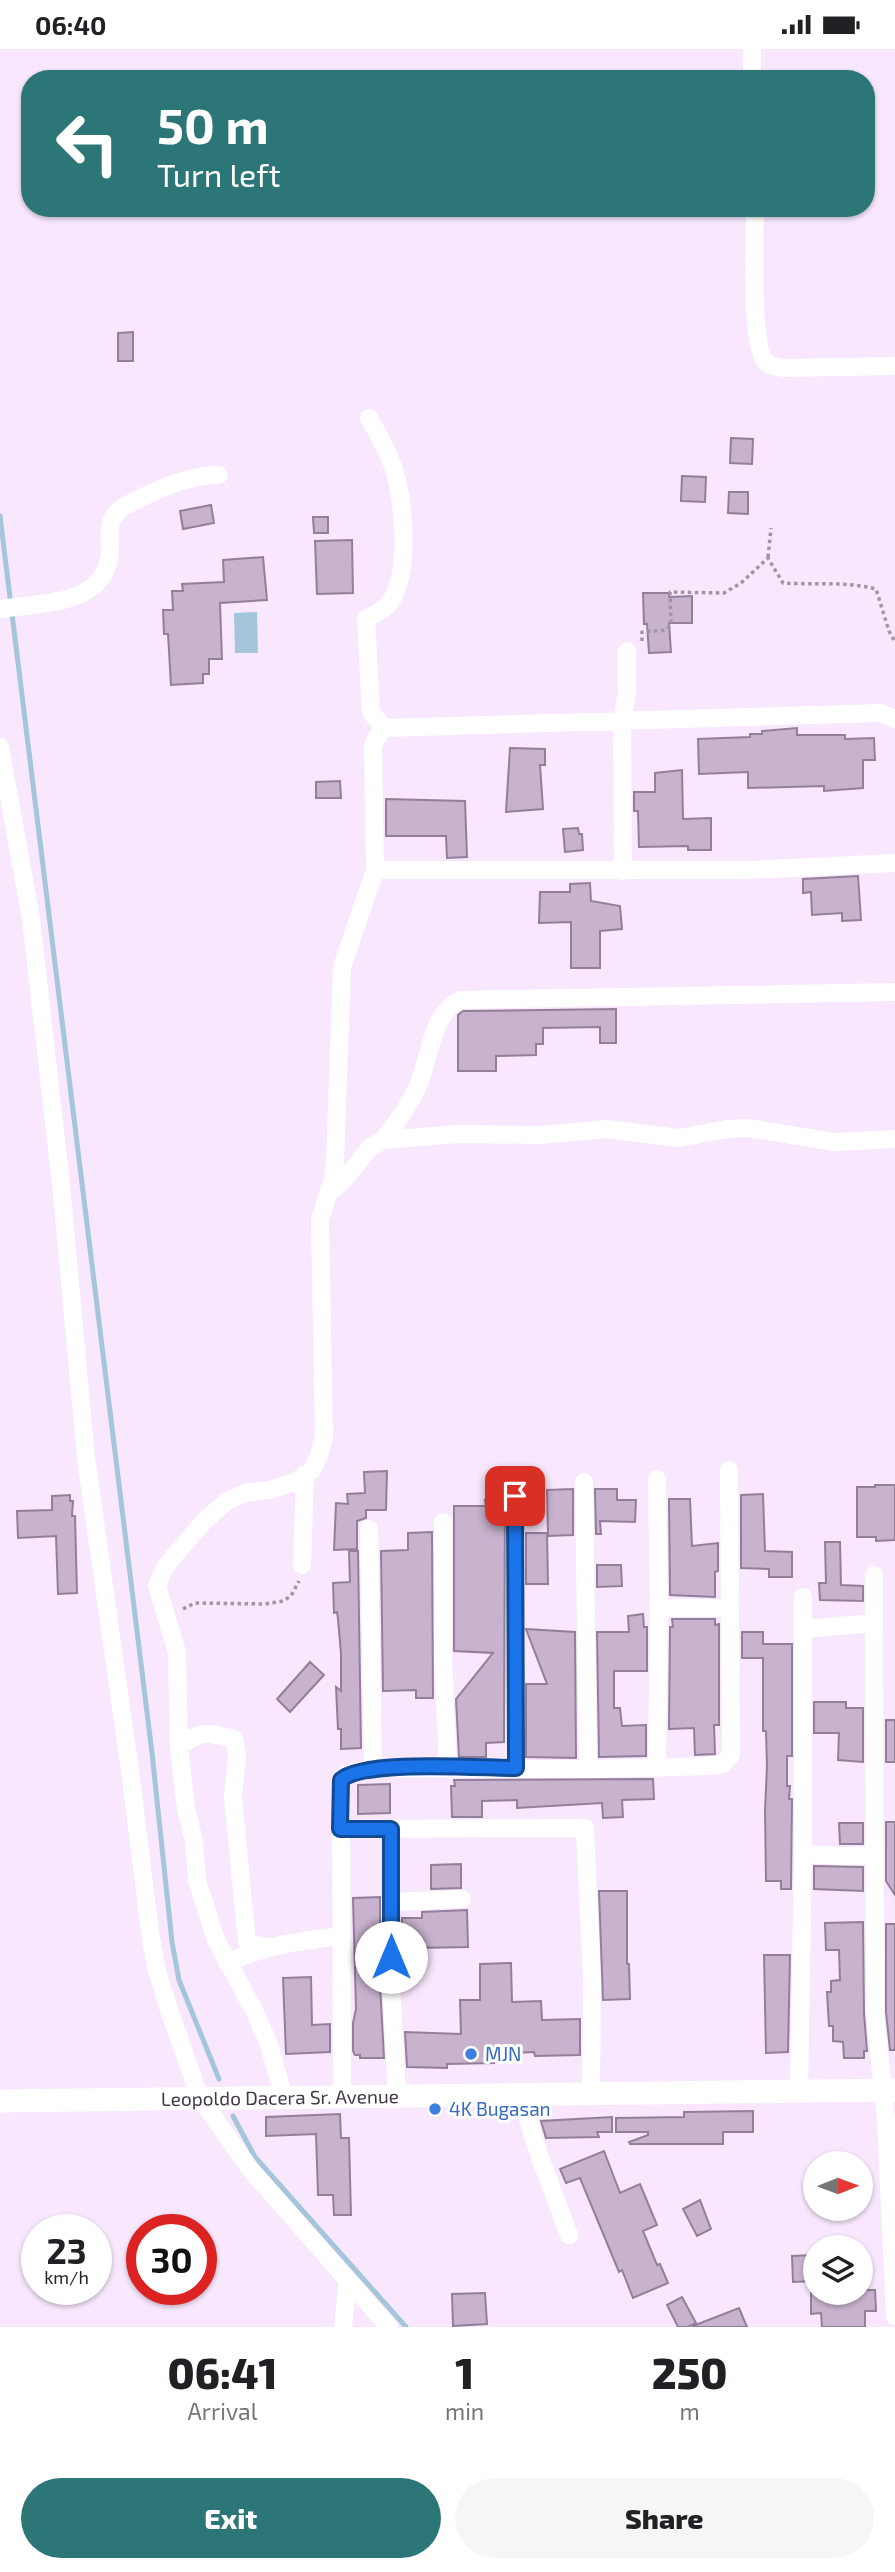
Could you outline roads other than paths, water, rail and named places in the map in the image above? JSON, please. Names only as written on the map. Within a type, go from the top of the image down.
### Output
[{"type":"main road","name":"Leopoldo Dacera Sr. Avenue","points":[[0,2101],[888,2090]]},
{"type":"street","points":[[752,49],[752,70]]},
{"type":"street","points":[[755,217],[757,336],[764,360],[769,365],[785,368],[895,366]]},
{"type":"street","points":[[369,418],[390,458],[400,495],[404,536],[399,578],[392,600],[381,611],[366,619],[371,712],[384,728]]},
{"type":"street","points":[[0,609],[66,599],[89,589],[103,579],[109,563],[111,519],[122,507],[186,479],[201,475],[219,475]]},
{"type":"street","points":[[623,871],[622,721],[627,693],[627,655]]},
{"type":"street","points":[[384,728],[881,713],[895,719]]},
{"type":"street","points":[[284,2097],[268,2042],[216,1940],[197,1880],[194,1841],[186,1809],[179,1747],[178,1660],[158,1590],[158,1581],[165,1567],[205,1520],[227,1501],[245,1493],[270,1490],[295,1482],[312,1470],[324,1437],[320,1219],[335,1163],[342,967],[375,870],[373,748],[375,740],[384,728]]},
{"type":"street","points":[[0,747],[31,919],[61,1184],[86,1458],[150,1932],[168,2007],[201,2098],[251,2170],[388,2327]]},
{"type":"street","points":[[375,870],[749,870],[895,863]]},
{"type":"street","points":[[329,1193],[342,1182],[370,1148],[383,1140],[405,1110],[418,1086],[442,1016],[450,1005],[460,1000],[895,992]]},
{"type":"street","points":[[383,1140],[459,1134],[540,1135],[607,1129],[678,1137],[748,1128],[835,1142],[895,1139]]},
{"type":"street","points":[[342,2096],[341,1780],[347,1774],[373,1768],[657,1768],[717,1766],[728,1760],[731,1755],[729,1470]]},
{"type":"street","points":[[302,1565],[305,1475]]},
{"type":"street","points":[[657,1479],[657,1768]]},
{"type":"street","points":[[584,1482],[588,1769]]},
{"type":"street","points":[[515,1496],[516,1768]]},
{"type":"street","points":[[443,1522],[443,1660],[448,1768]]},
{"type":"street","points":[[369,1529],[373,1768]]},
{"type":"street","points":[[874,1575],[875,2013],[888,2090],[886,2120],[895,2316]]},
{"type":"street","points":[[799,2091],[803,1597]]},
{"type":"street","points":[[659,1608],[730,1608]]},
{"type":"street","points":[[803,1629],[874,1623]]},
{"type":"street","points":[[179,1747],[192,1736],[202,1734],[217,1734],[234,1739],[237,1755],[233,1797],[247,1943],[268,1947]]},
{"type":"street","points":[[340,1829],[585,1828],[592,1982],[591,2093]]},
{"type":"street","points":[[391,1829],[391,1984],[397,2095]]},
{"type":"street","points":[[803,1854],[875,1855]]},
{"type":"street","points":[[391,1902],[462,1899]]},
{"type":"street","points":[[227,1963],[290,1941],[341,1936]]},
{"type":"street","points":[[520,2094],[569,2235]]},
{"type":"street","points":[[343,2327],[348,2280]]},
{"type":"water","points":[[257,612],[258,653],[235,653],[234,613]]},
{"type":"waterway","points":[[0,516],[152,1753],[172,1942],[179,1980],[219,2079]]},
{"type":"waterway","points":[[233,2116],[255,2157],[406,2327]]},
{"type":"place","name":"MJN","points":[[471,2054]]},
{"type":"place","name":"4K Bugasan","points":[[435,2109]]}]
